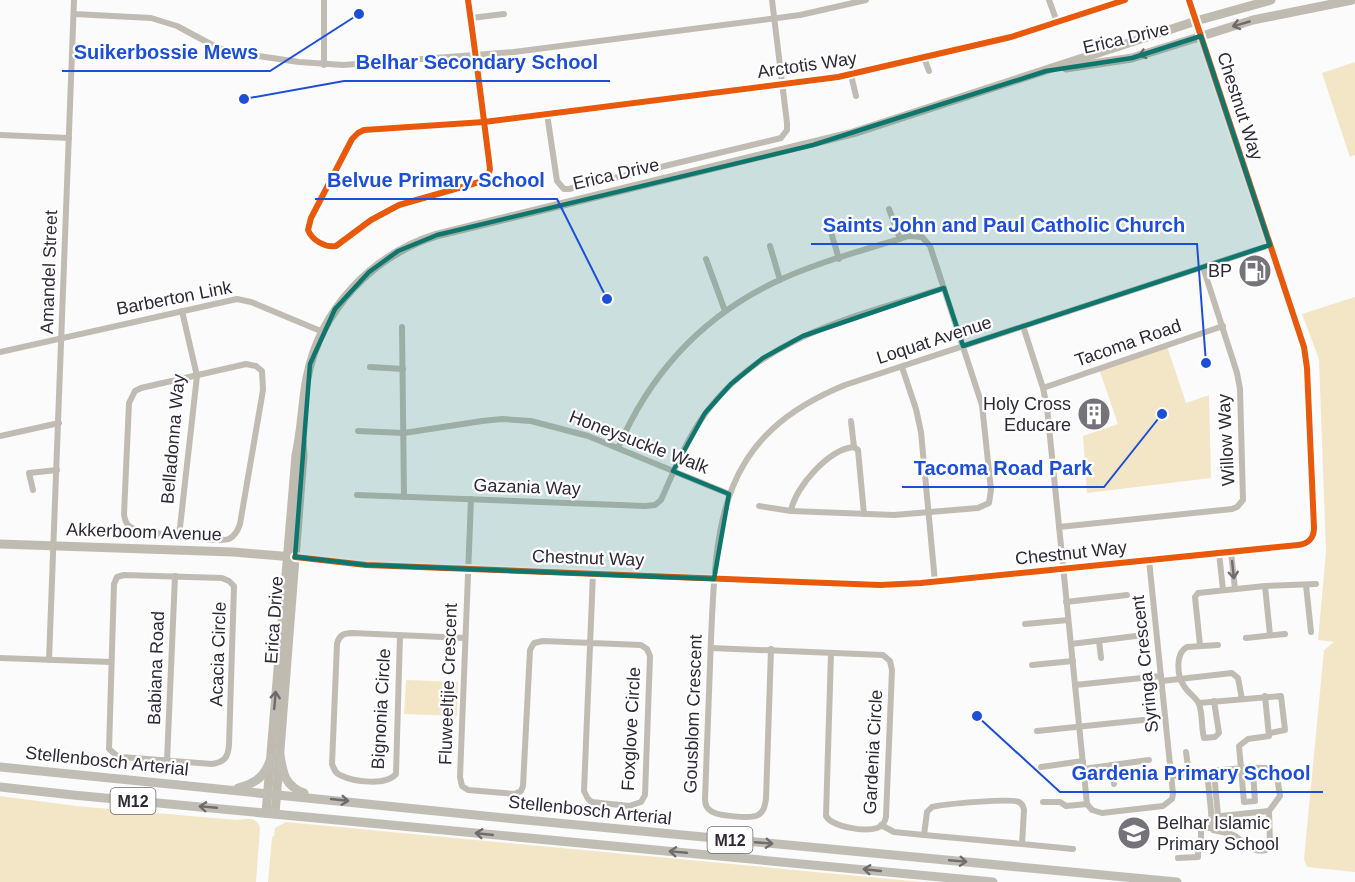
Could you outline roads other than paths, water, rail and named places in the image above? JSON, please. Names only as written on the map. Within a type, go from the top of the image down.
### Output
[{"type":"main road","name":"Erica Drive","points":[[270,813],[291,557],[296,455],[302,429],[307,379],[323,332],[347,294],[369,272],[398,251],[427,238],[813,145],[884,124],[1196,21],[1271,0]]},
{"type":"main road","name":"Erica Drive","points":[[1046,71],[1132,58],[1282,13],[1352,0]]},
{"type":"main road","name":"Akkerboom Avenue","points":[[0,544],[233,552],[291,557]]},
{"type":"main road","points":[[230,790],[259,780],[276,757]]},
{"type":"main road","points":[[276,757],[289,785],[296,790],[319,798]]},
{"type":"main road","name":"Stellenbosch Arterial","points":[[0,767],[1178,882]]},
{"type":"main road","name":"Stellenbosch Arterial","points":[[0,787],[993,882]]},
{"type":"street","name":"Amandel Street","points":[[49,660],[74,0]]},
{"type":"street","points":[[324,0],[324,65]]},
{"type":"street","points":[[468,0],[484,122]]},
{"type":"street","points":[[547,114],[557,181],[561,187],[569,189],[781,138],[787,130],[772,0]]},
{"type":"street","points":[[74,14],[151,18],[177,26],[216,47],[231,52],[324,65],[476,56],[774,18],[836,4],[866,0]]},
{"type":"street","points":[[1049,0],[1057,22]]},
{"type":"street","name":"Arctotis Way","points":[[484,122],[490,170],[488,177],[483,181],[399,205],[371,220],[336,246],[326,245],[310,235],[308,230],[311,218],[352,139],[358,133],[375,129],[484,122],[851,75],[1011,37],[1125,0]]},
{"type":"street","name":"Chestnut Way","points":[[291,557],[346,564],[880,585],[935,582],[1301,545],[1310,540],[1314,531],[1305,357],[1189,0]]},
{"type":"street","points":[[471,18],[504,14]]},
{"type":"street","points":[[924,58],[928,71]]},
{"type":"street","name":"Arctotis Way","points":[[851,75],[856,96]]},
{"type":"street","points":[[0,136],[69,138]]},
{"type":"street","points":[[889,209],[900,239]]},
{"type":"street","points":[[830,229],[839,259]]},
{"type":"street","points":[[618,448],[652,384],[680,351],[725,311],[780,280],[900,239],[914,235],[922,237],[930,246],[982,405],[991,498],[989,503],[982,507],[894,515],[791,511],[759,506]]},
{"type":"street","name":"Loquat Avenue","points":[[714,579],[720,532],[729,494],[745,462],[760,442],[798,408],[845,385],[1270,245]]},
{"type":"street","points":[[770,246],[780,280]]},
{"type":"street","points":[[706,258],[725,311]]},
{"type":"street","name":"Willow Way","points":[[1059,527],[1232,509],[1240,504],[1244,495],[1240,389],[1234,359],[1203,267]]},
{"type":"street","points":[[674,471],[692,433],[705,413],[731,384],[763,358],[803,336],[834,324],[944,288]]},
{"type":"street","name":"Barberton Link","points":[[0,352],[237,299],[251,302],[323,332]]},
{"type":"street","name":"Belladonna Way","points":[[179,536],[197,376],[182,310]]},
{"type":"street","points":[[1023,326],[1043,388],[1087,804],[1066,806],[1060,802],[1043,802]]},
{"type":"street","name":"Tacoma Road","points":[[1043,388],[1222,326]]},
{"type":"street","points":[[402,327],[404,497]]},
{"type":"street","points":[[246,364],[256,366],[264,376],[262,399],[238,530],[231,538],[225,539],[179,536],[138,530],[129,526],[124,520],[129,403],[135,391],[141,388],[246,364]]},
{"type":"street","points":[[902,367],[919,421],[935,582]]},
{"type":"street","points":[[370,368],[403,369]]},
{"type":"street","name":"Honeysuckle Walk","points":[[358,431],[404,433],[482,421],[523,420],[569,430],[729,494]]},
{"type":"street","points":[[851,421],[854,447],[858,450],[864,514]]},
{"type":"street","points":[[0,436],[58,423]]},
{"type":"street","points":[[791,511],[796,495],[812,474],[842,451],[854,447]]},
{"type":"street","points":[[33,490],[28,473],[57,470]]},
{"type":"street","name":"Gazania Way","points":[[357,495],[645,506],[655,505],[661,500],[674,471]]},
{"type":"street","name":"Fluweeltjie Crescent","points":[[471,499],[461,782],[468,790],[509,794],[520,791],[523,786],[530,650],[534,643],[543,640],[590,643]]},
{"type":"street","points":[[1231,552],[1235,589]]},
{"type":"street","points":[[1220,553],[1223,590]]},
{"type":"street","name":"Syringa Crescent","points":[[1087,804],[1092,810],[1102,813],[1163,806],[1172,799],[1172,776],[1149,560]]},
{"type":"street","name":"Foxglove Circle","points":[[590,643],[641,645],[647,649],[650,656],[645,795],[636,805],[592,802],[584,791],[590,643],[593,573]]},
{"type":"street","name":"Acacia Circle","points":[[129,574],[229,580],[234,586],[227,757],[216,763],[167,761],[116,755],[109,749],[111,662],[114,589],[117,578],[129,574]]},
{"type":"street","name":"Babiana Road","points":[[167,761],[175,576]]},
{"type":"street","name":"Gousblom Crescent","points":[[714,579],[705,803],[707,808],[714,813],[751,817],[761,813],[766,799],[771,650]]},
{"type":"street","points":[[1200,645],[1195,597],[1201,592],[1316,584]]},
{"type":"street","points":[[1306,585],[1311,632]]},
{"type":"street","points":[[1265,586],[1270,635]]},
{"type":"street","points":[[1066,602],[1127,595]]},
{"type":"street","points":[[1025,624],[1068,620]]},
{"type":"street","name":"Bignonia Circle","points":[[400,635],[396,774],[390,780],[381,782],[341,776],[332,764],[338,640],[347,633],[400,635],[465,638]]},
{"type":"street","points":[[1246,638],[1285,634]]},
{"type":"street","points":[[1071,644],[1136,636]]},
{"type":"street","points":[[1099,641],[1101,658]]},
{"type":"street","points":[[1214,701],[1218,733],[1215,737],[1206,738],[1203,735],[1199,703],[1180,679],[1179,667],[1183,649],[1200,645],[1218,645]]},
{"type":"street","name":"Gardenia Circle","points":[[711,648],[883,655],[892,664],[886,817],[881,825],[874,828],[837,825],[828,820],[826,816],[831,653]]},
{"type":"street","points":[[0,658],[111,662]]},
{"type":"street","points":[[1032,665],[1072,661]]},
{"type":"street","points":[[1075,685],[1162,678],[1180,679],[1232,673],[1239,678],[1242,699]]},
{"type":"street","points":[[1172,776],[1211,772],[1241,772],[1253,773],[1256,801],[1244,802],[1241,772],[1239,746],[1248,739],[1268,737],[1270,733],[1286,730],[1283,699],[1280,695],[1199,703]]},
{"type":"street","points":[[1265,696],[1270,733]]},
{"type":"street","points":[[1037,731],[1143,720]]},
{"type":"street","points":[[1186,752],[1189,774]]},
{"type":"street","points":[[1083,769],[1149,760]]},
{"type":"street","points":[[1041,767],[1083,761]]},
{"type":"street","points":[[1111,765],[1114,784]]},
{"type":"street","points":[[1178,858],[1198,857],[1201,828],[1212,828],[1234,836],[1250,849],[1264,851],[1270,844],[1269,811],[1280,796],[1277,772],[1268,767],[1241,772]]},
{"type":"street","points":[[1211,772],[1215,817],[1212,828]]},
{"type":"street","points":[[924,835],[927,812],[932,807],[1017,801],[1024,810],[1022,844]]},
{"type":"street","points":[[1215,817],[1269,811]]},
{"type":"street","points":[[881,825],[894,832],[1073,849]]},
{"type":"place","name":"Suikerbossie Mews","points":[[359,14]]},
{"type":"place","name":"Belhar Secondary School","points":[[244,99]]},
{"type":"place","name":"BP","points":[[1255,271]]},
{"type":"place","name":"Belvue Primary School","points":[[607,299]]},
{"type":"place","name":"Saints John and Paul Catholic Church","points":[[1206,363]]},
{"type":"place","name":"Holy Cross Educare","points":[[1094,414]]},
{"type":"place","name":"Tacoma Road Park","points":[[1162,414]]},
{"type":"place","name":"Gardenia Primary School","points":[[977,716]]},
{"type":"place","name":"Belhar Islamic Primary School","points":[[1134,833]]}]
